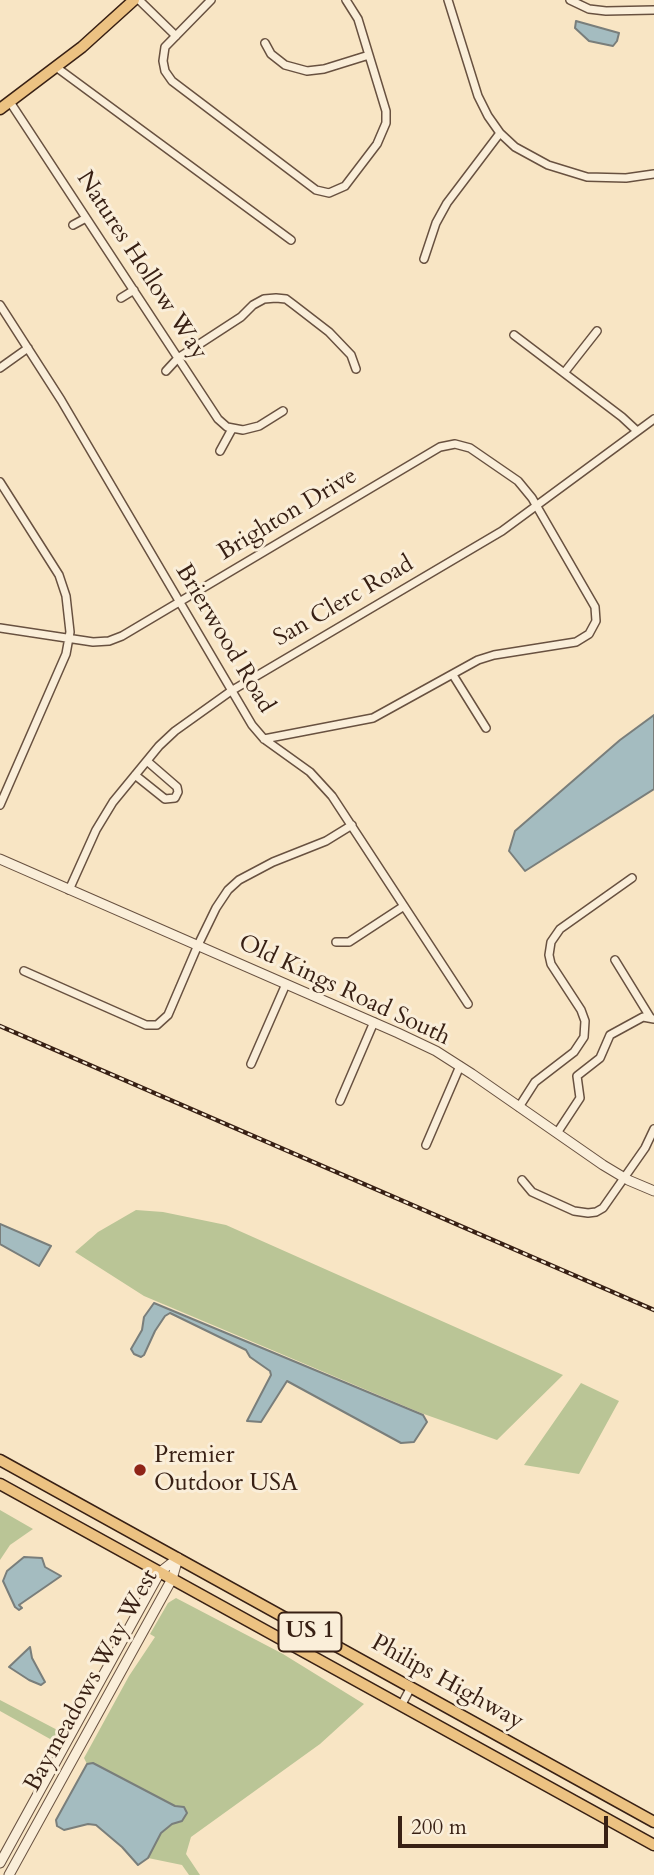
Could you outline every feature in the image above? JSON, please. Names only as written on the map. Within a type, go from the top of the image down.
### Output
[{"type":"main road","points":[[5,106],[56,67],[134,0]]},
{"type":"main road","name":"Philips Highway","points":[[0,1460],[654,1822]]},
{"type":"main road","name":"Philips Highway","points":[[0,1484],[654,1845]]},
{"type":"main road","points":[[49,1511],[59,1493]]},
{"type":"main road","points":[[532,1778],[542,1760]]},
{"type":"street","points":[[139,0],[176,36]]},
{"type":"street","points":[[211,0],[165,47],[165,71],[173,81],[316,190],[329,193],[345,186],[384,133],[386,111],[355,12],[345,0]]},
{"type":"street","points":[[448,0],[478,96],[500,133],[528,156],[573,174],[604,179],[654,174]]},
{"type":"street","points":[[570,0],[606,11],[654,10]]},
{"type":"street","points":[[265,43],[271,54],[285,65],[307,71],[324,69],[369,55]]},
{"type":"street","points":[[56,67],[290,240]]},
{"type":"street","name":"Natures Hollow Way","points":[[5,106],[86,218],[218,419],[232,429]]},
{"type":"street","points":[[424,259],[436,223],[447,203],[500,133]]},
{"type":"street","points":[[73,225],[86,218]]},
{"type":"street","points":[[121,298],[134,290]]},
{"type":"street","points":[[166,371],[178,358],[241,317],[253,305],[264,299],[276,298],[286,299],[329,332],[351,355],[356,369]]},
{"type":"street","name":"Brierwood Road","points":[[0,305],[61,400],[252,725],[264,739],[324,785],[468,1004]]},
{"type":"street","points":[[564,373],[597,331]]},
{"type":"street","points":[[514,335],[622,417],[637,432]]},
{"type":"street","points":[[0,368],[28,348]]},
{"type":"street","points":[[220,452],[232,429],[253,429],[283,411]]},
{"type":"street","name":"San Clerc Road","points":[[69,890],[96,830],[113,802],[175,731],[231,691],[502,531],[654,419]]},
{"type":"street","name":"Brighton Drive","points":[[0,628],[93,642],[108,641],[132,631],[180,603],[440,447],[455,444],[480,453],[518,481],[537,507],[597,614],[589,634],[576,642],[494,654],[453,674]]},
{"type":"street","points":[[0,805],[66,654],[69,639],[69,615],[59,575],[1,486]]},
{"type":"street","points":[[264,739],[373,718],[453,674],[486,729]]},
{"type":"street","points":[[135,775],[165,799],[175,798],[177,787],[147,761]]},
{"type":"street","points":[[24,971],[146,1025],[157,1025],[168,1015],[198,945],[228,890],[239,880],[273,862],[326,841],[352,825]]},
{"type":"street","name":"Old Kings Road South","points":[[0,859],[415,1041],[460,1066],[624,1178],[654,1191]]},
{"type":"street","points":[[519,1107],[535,1082],[574,1052],[584,1037],[585,1021],[581,1010],[551,964],[551,942],[560,929],[632,878]]},
{"type":"street","points":[[336,942],[349,942],[404,906]]},
{"type":"street","points":[[615,960],[652,1018]]},
{"type":"street","points":[[251,1064],[286,984]]},
{"type":"street","points":[[652,1018],[654,1008]]},
{"type":"street","points":[[557,1133],[580,1098],[576,1081],[579,1073],[600,1058],[610,1035],[643,1017],[652,1018]]},
{"type":"street","points":[[340,1101],[374,1022]]},
{"type":"street","points":[[426,1145],[460,1066]]},
{"type":"street","points":[[522,1180],[532,1192],[574,1211],[589,1213],[603,1208],[649,1143],[654,1129]]},
{"type":"street","name":"Baymeadows Way West","points":[[0,1863],[160,1572],[178,1558]]},
{"type":"street","name":"Baymeadows Way West","points":[[9,1875],[172,1579],[178,1558]]},
{"type":"street","points":[[401,1706],[411,1687]]},
{"type":"green space","points":[[136,1210],[163,1212],[226,1225],[563,1375],[497,1440],[421,1413],[144,1296],[75,1252],[98,1232]]},
{"type":"green space","points":[[581,1383],[619,1401],[579,1474],[524,1465]]},
{"type":"green space","points":[[0,1510],[33,1529],[10,1545],[0,1560]]},
{"type":"green space","points":[[176,1598],[283,1654],[364,1704],[320,1744],[191,1837],[186,1854],[200,1875],[189,1875],[182,1865],[148,1858],[161,1833],[172,1824],[184,1807],[175,1806],[93,1763],[87,1764],[84,1758],[129,1676],[155,1637],[150,1634],[168,1603]]},
{"type":"green space","points":[[0,1700],[65,1734],[59,1744],[0,1711]]},
{"type":"water","points":[[576,21],[619,33],[617,41],[613,46],[589,41],[575,28]]},
{"type":"water","points":[[654,715],[654,789],[525,871],[509,851],[515,831],[620,740]]},
{"type":"water","points":[[0,1224],[51,1246],[39,1266],[0,1244]]},
{"type":"water","points":[[154,1303],[423,1415],[427,1422],[414,1442],[401,1443],[287,1381],[261,1422],[247,1421],[271,1375],[270,1371],[250,1357],[246,1350],[170,1313],[155,1331],[144,1355],[141,1357],[134,1354],[131,1349],[142,1330],[144,1317]]},
{"type":"water","points":[[24,1557],[42,1558],[45,1567],[61,1576],[19,1605],[22,1608],[19,1610],[3,1581],[7,1571]]},
{"type":"water","points":[[30,1647],[32,1658],[45,1682],[41,1685],[9,1667]]},
{"type":"water","points":[[93,1763],[175,1806],[184,1807],[187,1813],[182,1821],[172,1824],[161,1833],[148,1858],[138,1865],[96,1825],[88,1824],[64,1830],[57,1826],[56,1820],[87,1764]]},
{"type":"railway","points":[[0,1026],[654,1310]]},
{"type":"place","name":"Premier Outdoor USA","points":[[140,1470]]}]
